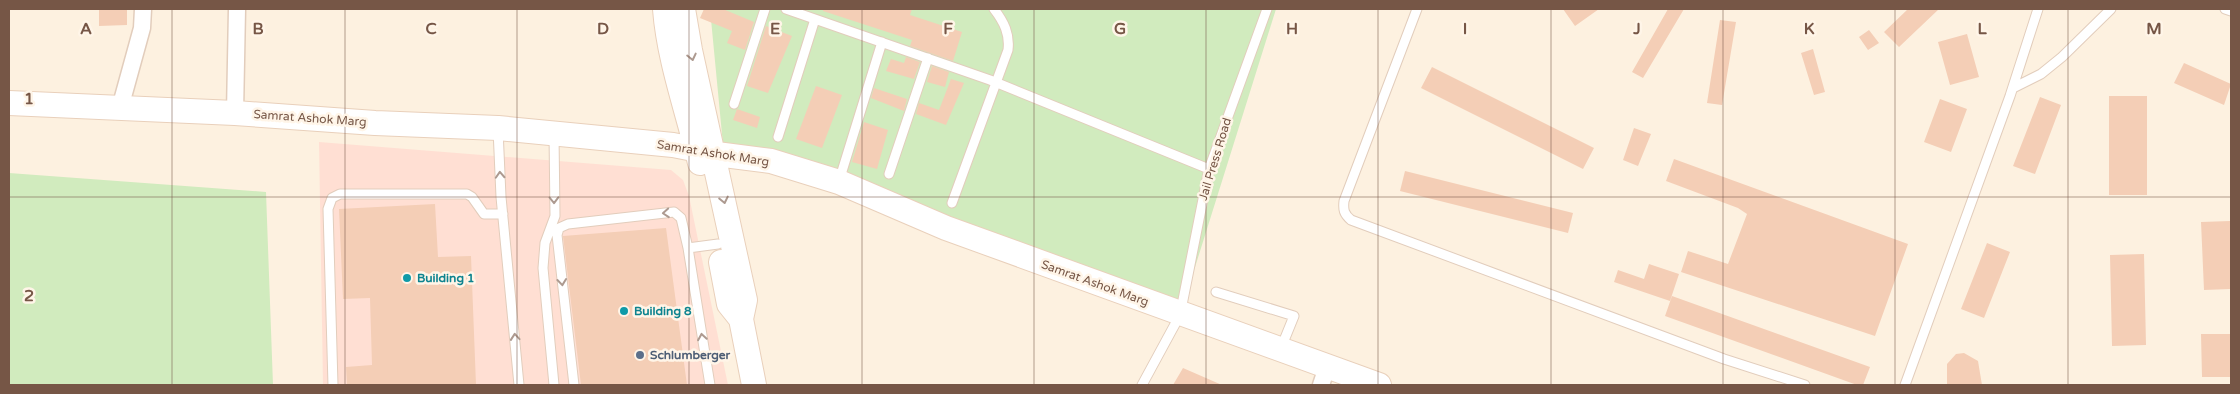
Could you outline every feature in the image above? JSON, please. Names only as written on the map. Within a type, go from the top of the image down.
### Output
[{"type":"street","points":[[120,108],[142,28],[143,9]]},
{"type":"street","points":[[235,113],[237,9]]},
{"type":"street","points":[[665,9],[666,25],[677,74],[706,151],[745,300],[741,319],[754,385]]},
{"type":"street","points":[[683,9],[706,151],[718,244],[729,304],[741,319]]},
{"type":"street","name":"Samrat Ashok Marg","points":[[9,104],[235,113],[375,123],[498,128],[673,145],[771,161],[839,182],[946,228],[1280,350],[1324,376],[1379,385]]},
{"type":"lane","points":[[734,104],[766,9]]},
{"type":"lane","points":[[952,203],[998,83],[1009,40],[1007,29],[994,9]]},
{"type":"lane","name":"Jail Press Road","points":[[1142,385],[1180,315],[1209,169],[1267,9]]},
{"type":"lane","points":[[1417,9],[1344,201],[1343,209],[1346,216],[1351,220],[1724,359],[1805,385]]},
{"type":"lane","points":[[1905,385],[2013,88],[2038,9]]},
{"type":"lane","points":[[2013,88],[2041,74],[2062,57],[2111,9]]},
{"type":"lane","points":[[2225,9],[2231,11]]},
{"type":"lane","points":[[791,10],[998,83],[1209,169]]},
{"type":"lane","points":[[778,137],[815,19]]},
{"type":"lane","points":[[839,182],[882,42]]},
{"type":"lane","points":[[889,174],[928,58]]},
{"type":"lane","points":[[498,128],[503,214],[519,385]]},
{"type":"lane","points":[[554,134],[555,216],[545,243],[544,268],[554,385]]},
{"type":"lane","points":[[333,385],[328,209],[332,198],[340,194],[467,194],[472,197],[484,214],[503,214]]},
{"type":"lane","points":[[574,385],[557,235],[559,228],[568,224],[674,212],[681,218],[688,248],[710,385]]},
{"type":"lane","points":[[688,248],[718,244]]},
{"type":"lane","points":[[1216,292],[1294,316],[1280,350]]},
{"type":"shaded area","points":[[319,142],[671,170],[683,180],[689,196],[728,385],[323,385]]},
{"type":"green space","points":[[710,9],[1276,9],[1180,315],[724,155]]},
{"type":"green space","points":[[9,173],[266,192],[273,385],[9,385]]},
{"type":"building","points":[[99,9],[127,9],[127,25],[99,26]]},
{"type":"building","points":[[704,9],[723,9],[754,22],[745,50],[727,43],[732,31],[700,18]]},
{"type":"building","points":[[823,9],[912,9],[910,15],[962,32],[953,61],[910,46],[912,40],[823,11]]},
{"type":"building","points":[[1563,9],[1599,9],[1575,26]]},
{"type":"building","points":[[1668,9],[1684,9],[1643,78],[1632,72]]},
{"type":"building","points":[[1908,9],[1939,9],[1899,47],[1884,32]]},
{"type":"building","points":[[1720,20],[1736,22],[1722,105],[1707,103]]},
{"type":"building","points":[[766,26],[792,36],[768,93],[747,86]]},
{"type":"building","points":[[1869,30],[1879,43],[1868,50],[1859,37]]},
{"type":"building","points":[[1967,34],[1979,77],[1950,85],[1938,42]]},
{"type":"building","points":[[1813,49],[1825,92],[1814,95],[1801,53]]},
{"type":"building","points":[[906,57],[920,62],[914,79],[886,71],[891,59],[904,63]]},
{"type":"building","points":[[2184,63],[2231,84],[2224,105],[2174,83]]},
{"type":"building","points":[[932,66],[949,72],[945,87],[927,82]]},
{"type":"building","points":[[1432,67],[1594,148],[1583,169],[1421,88]]},
{"type":"building","points":[[951,79],[964,83],[946,125],[916,114],[919,103],[939,110]]},
{"type":"building","points":[[816,86],[842,95],[822,148],[796,139]]},
{"type":"building","points":[[874,88],[907,99],[904,111],[871,98]]},
{"type":"building","points":[[2109,96],[2147,96],[2147,195],[2109,195]]},
{"type":"building","points":[[2040,97],[2061,105],[2035,174],[2013,166]]},
{"type":"building","points":[[1940,99],[1967,109],[1951,152],[1924,142]]},
{"type":"building","points":[[737,109],[760,117],[757,128],[733,120]]},
{"type":"building","points":[[864,122],[888,130],[877,169],[852,162]]},
{"type":"building","points":[[1634,128],[1651,134],[1638,166],[1623,160]]},
{"type":"building","points":[[1674,159],[1908,244],[1875,336],[1681,272],[1688,251],[1728,264],[1747,214],[1738,208],[1666,181]]},
{"type":"building","points":[[1405,171],[1573,213],[1568,233],[1400,191]]},
{"type":"building","name":"Building 1","points":[[435,204],[438,257],[471,256],[476,385],[347,385],[346,367],[372,365],[370,298],[343,299],[339,209]]},
{"type":"building","points":[[2230,221],[2231,289],[2204,290],[2201,222]]},
{"type":"building","name":"Building 8","points":[[666,228],[687,385],[581,385],[563,236]]},
{"type":"building","points":[[1987,243],[2010,252],[1984,318],[1961,309]]},
{"type":"building","points":[[2144,254],[2146,345],[2112,346],[2110,255]]},
{"type":"building","points":[[1649,264],[1679,274],[1670,301],[1614,282],[1618,270],[1644,279]]},
{"type":"building","points":[[1672,296],[1870,367],[1863,385],[1857,385],[1665,316]]},
{"type":"building","points":[[2201,334],[2231,334],[2231,377],[2202,377]]},
{"type":"building","points":[[1964,353],[1978,361],[1982,385],[1947,385],[1947,364],[1956,354]]},
{"type":"building","points":[[1183,368],[1222,385],[1173,385]]},
{"type":"place","name":"Building 1","points":[[407,278]]},
{"type":"place","name":"Building 8","points":[[624,311]]},
{"type":"place","name":"Schlumberger","points":[[640,355]]}]
